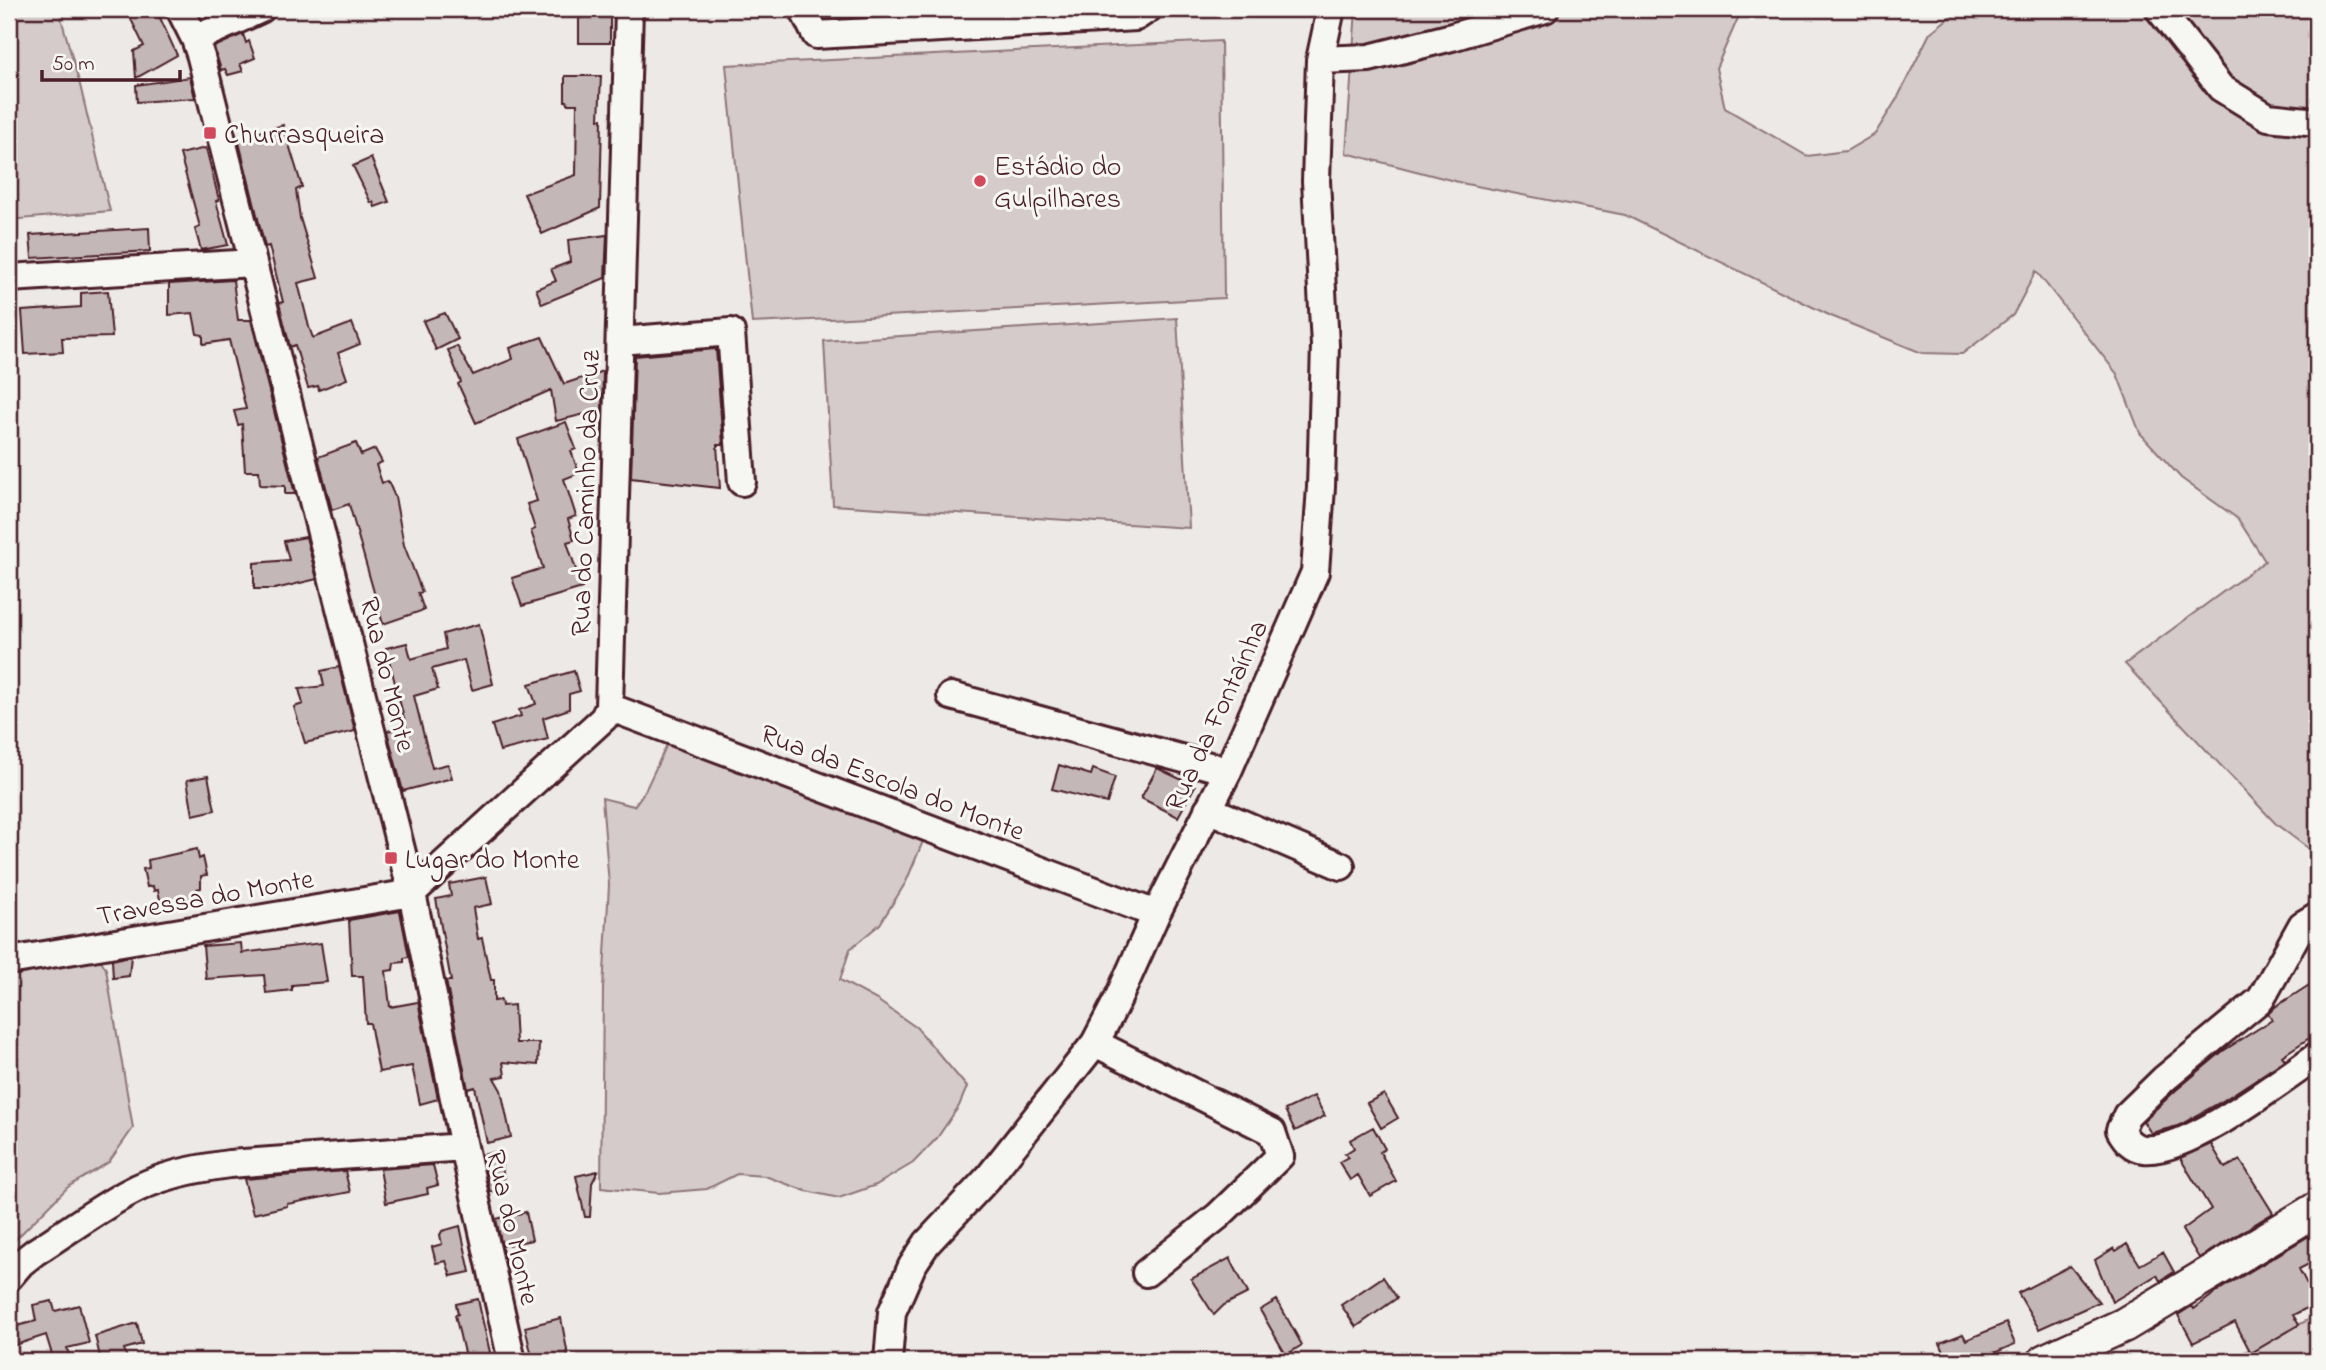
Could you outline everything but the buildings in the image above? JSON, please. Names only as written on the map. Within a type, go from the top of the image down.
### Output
[{"type":"main road","points":[[2045,1361],[2124,1325],[2317,1209]]},
{"type":"street","name":"Rua do Monte","points":[[180,9],[195,38],[412,893],[464,1147],[512,1361]]},
{"type":"street","points":[[195,38],[261,9]]},
{"type":"street","name":"Rua do Caminho da Cruz","points":[[609,707],[629,9]]},
{"type":"street","points":[[803,9],[816,35],[1136,17],[1148,9]]},
{"type":"street","name":"Rua da Fontaínha","points":[[888,1361],[892,1312],[912,1266],[927,1243],[988,1178],[1095,1043],[1228,771],[1315,572],[1321,487],[1325,345],[1317,181],[1320,60],[1331,9]]},
{"type":"street","points":[[1320,60],[1369,58],[1545,9]]},
{"type":"street","points":[[2159,9],[2221,88],[2268,117],[2317,122]]},
{"type":"street","points":[[9,278],[253,263]]},
{"type":"street","points":[[620,341],[731,332],[741,482]]},
{"type":"street","points":[[951,696],[1228,771]]},
{"type":"street","points":[[412,893],[600,724],[609,707]]},
{"type":"street","name":"Rua da Escola do Monte","points":[[609,707],[1156,914]]},
{"type":"street","points":[[1208,809],[1340,866]]},
{"type":"street","name":"Travessa do Monte","points":[[9,961],[412,893]]},
{"type":"street","points":[[2317,916],[2302,925],[2261,999],[2164,1079],[2127,1115],[2120,1130],[2132,1146],[2145,1150],[2173,1144],[2211,1128],[2317,1056]]},
{"type":"street","points":[[1095,1043],[1272,1132],[1279,1156],[1218,1216],[1146,1273]]},
{"type":"street","points":[[9,1277],[35,1252],[127,1194],[159,1179],[195,1168],[464,1147]]},
{"type":"shaded area","points":[[9,9],[74,9],[61,18],[110,211],[9,220]]},
{"type":"shaded area","points":[[1356,9],[1742,9],[1716,68],[1725,108],[1807,156],[1846,151],[1875,134],[1898,97],[1930,33],[1956,12],[1954,9],[2317,9],[2317,855],[2276,824],[2125,664],[2265,561],[2238,519],[2181,478],[2140,433],[2117,374],[2036,271],[2013,315],[1962,354],[1922,353],[1831,316],[1625,215],[1466,184],[1346,153]]},
{"type":"shaded area","name":"Estádio do Gulpilhares","points":[[1221,41],[1224,298],[752,323],[726,65]]},
{"type":"shaded area","points":[[1177,318],[1189,528],[833,505],[824,341]]},
{"type":"shaded area","points":[[670,738],[926,834],[906,882],[880,924],[850,949],[840,980],[877,1000],[917,1028],[967,1087],[959,1106],[937,1138],[913,1163],[876,1185],[839,1198],[806,1191],[765,1176],[737,1174],[707,1189],[659,1193],[601,1187],[603,989],[609,885],[602,798],[634,806],[645,791]]},
{"type":"shaded area","points":[[92,945],[106,969],[133,1128],[109,1162],[68,1187],[9,1246],[9,948]]},
{"type":"shaded area","points":[[2314,1317],[2317,1320],[2317,1361],[2227,1361]]},
{"type":"place","name":"Churrasqueira","points":[[210,133]]},
{"type":"place","name":"Estádio do Gulpilhares","points":[[980,181]]},
{"type":"place","name":"Lugar do Monte","points":[[391,858]]}]
